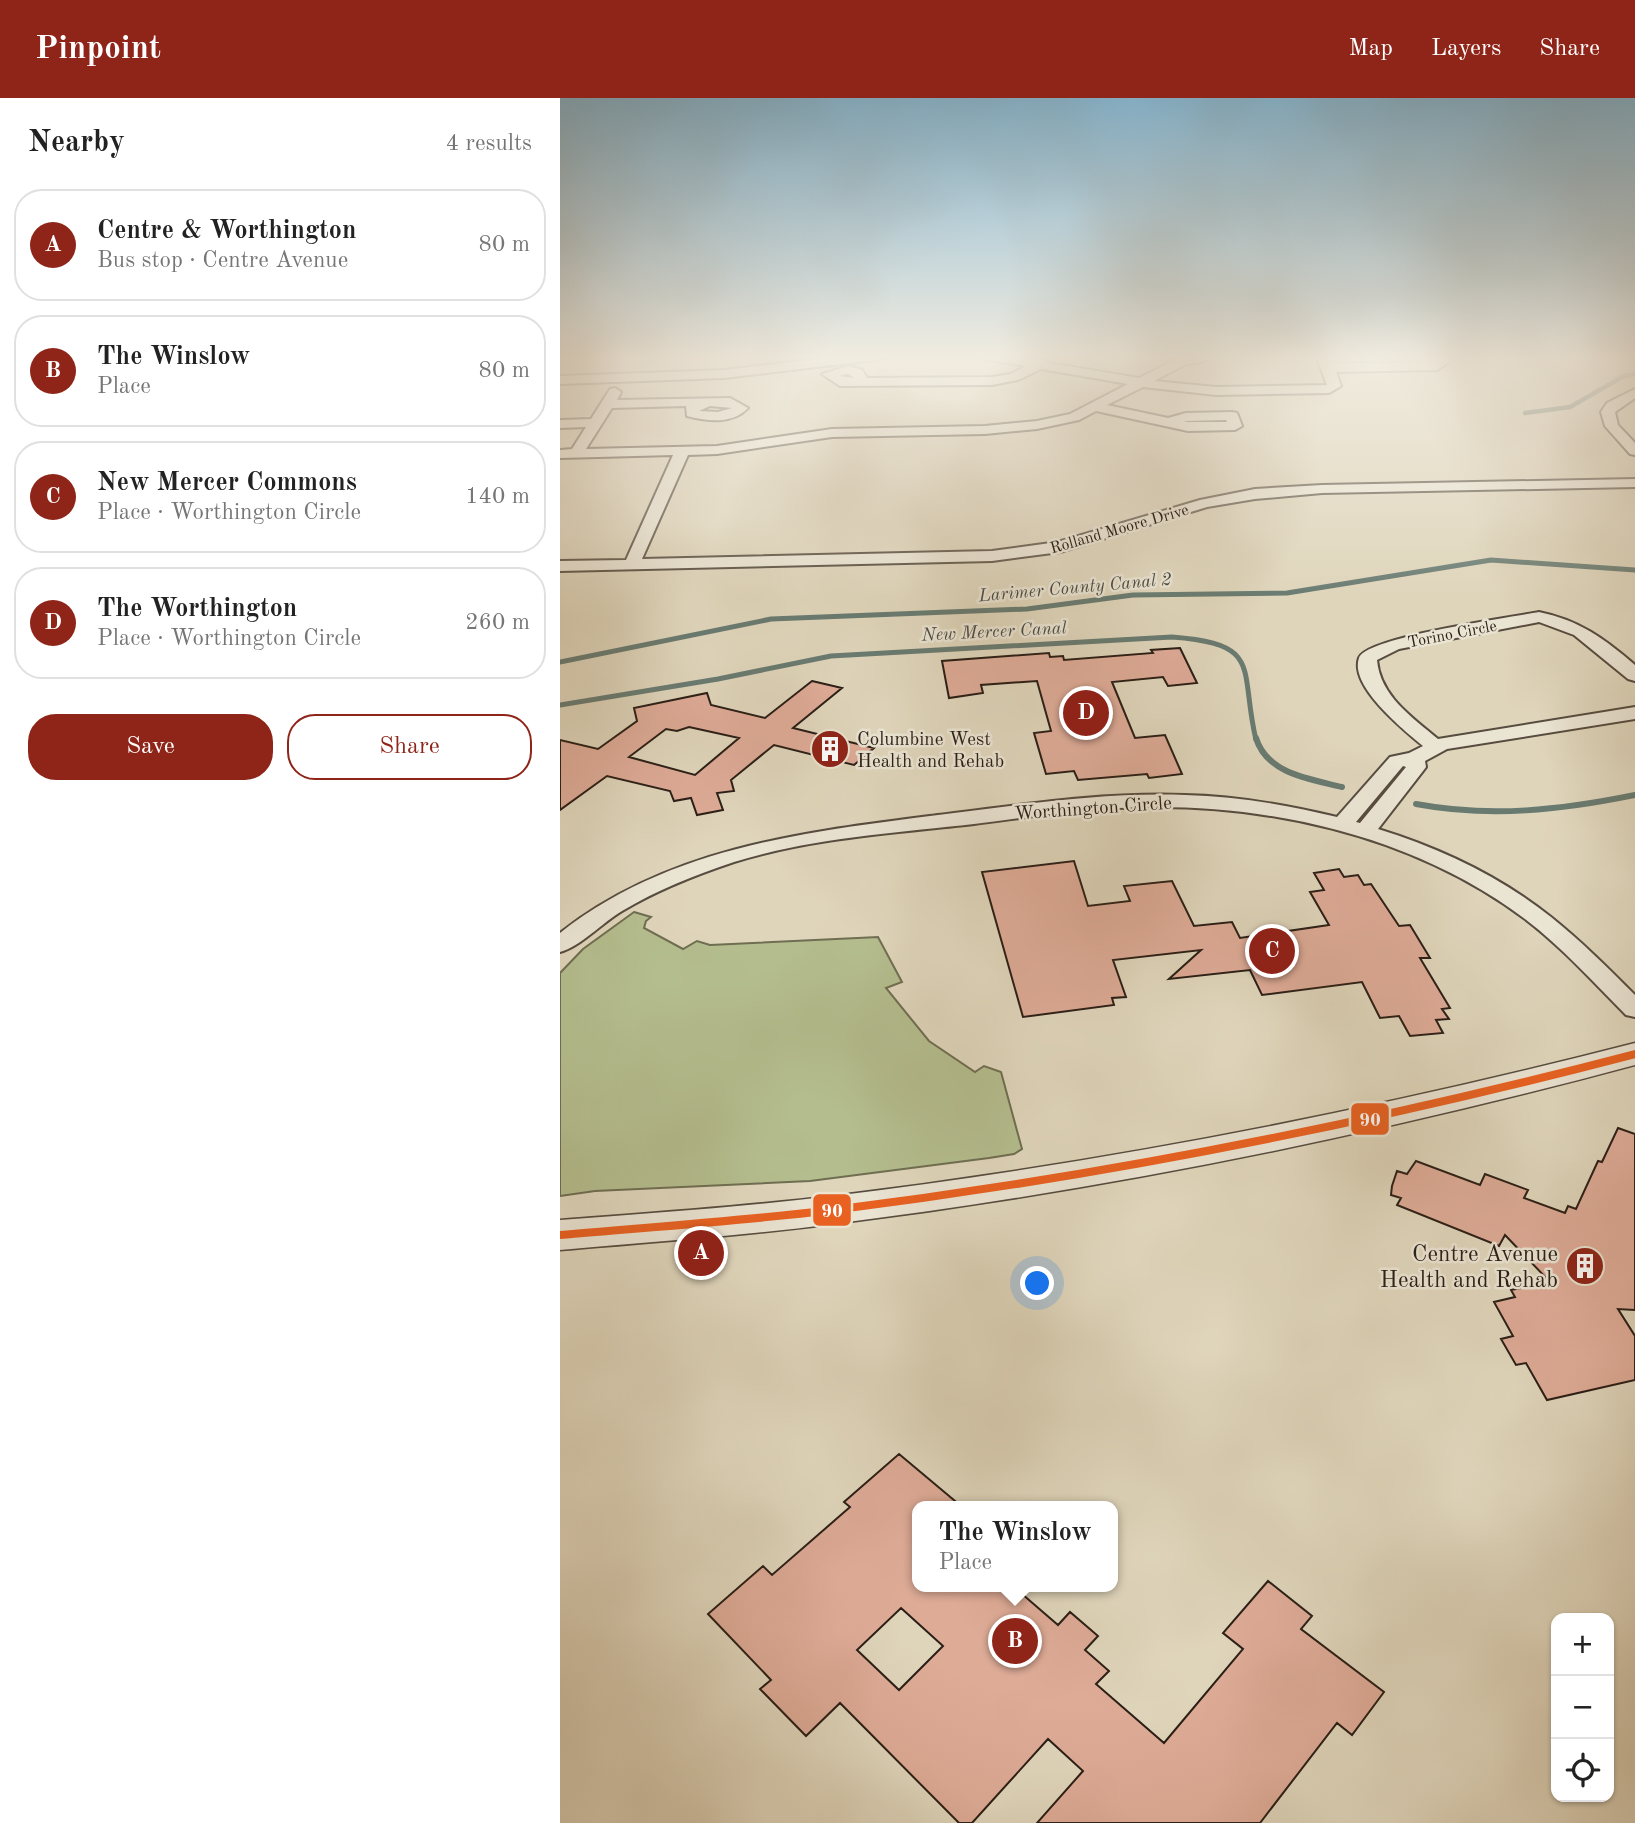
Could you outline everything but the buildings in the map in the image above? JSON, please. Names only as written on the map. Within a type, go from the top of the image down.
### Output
[{"type":"street","points":[[576,454],[588,436]]},
{"type":"street","points":[[560,454],[717,450],[815,436]]},
{"type":"street","points":[[1621,436],[1635,451]]},
{"type":"street","points":[[632,564],[682,452]]},
{"type":"street","name":"Rolland Moore Drive","points":[[560,566],[992,556],[1060,547],[1205,503],[1255,495],[1322,489],[1635,483]]},
{"type":"street","name":"Torino Circle","points":[[1434,745],[1391,709],[1373,681],[1367,668],[1368,658],[1378,650],[1395,644],[1539,617],[1559,620],[1577,628],[1635,675]]},
{"type":"street","points":[[1341,825],[1397,761],[1414,759],[1434,745],[1635,713]]},
{"type":"street","points":[[1364,832],[1416,767],[1414,759]]},
{"type":"street","name":"Worthington Circle","points":[[560,945],[611,906],[673,874],[716,859],[792,841],[1041,809],[1135,800],[1238,805],[1364,832],[1425,854],[1493,888],[1559,935],[1635,1009]]},
{"type":"street","points":[[560,1235],[822,1211],[1134,1166],[1320,1131],[1472,1097],[1635,1054]]},
{"type":"green space","points":[[634,912],[651,917],[644,928],[683,949],[697,941],[710,945],[878,937],[902,982],[886,988],[929,1041],[975,1072],[984,1066],[1001,1072],[1022,1149],[1014,1154],[989,1158],[810,1181],[595,1191],[560,1196],[560,973],[583,949]]},
{"type":"waterway","name":"Larimer County Canal 2","points":[[560,662],[771,619],[1027,609],[1133,595],[1287,593],[1491,560],[1635,570]]},
{"type":"waterway","name":"New Mercer Canal","points":[[560,705],[718,679],[831,656],[1172,637],[1201,640],[1222,646],[1235,654],[1242,664],[1246,678],[1256,740]]},
{"type":"waterway","name":"New Mercer Canal","points":[[1256,738],[1270,760],[1280,767],[1291,773],[1342,787]]},
{"type":"waterway","name":"New Mercer Canal","points":[[1416,804],[1471,811],[1526,810],[1580,805],[1635,795]]},
{"type":"transit line","name":"90","points":[[560,1235],[833,1210],[1137,1165],[1437,1104],[1635,1054]]},
{"type":"place","name":"The Worthington","points":[[1086,713]]},
{"type":"place","name":"Columbine West Health and Rehab","points":[[830,749]]},
{"type":"place","name":"New Mercer Commons","points":[[1272,951]]},
{"type":"place","name":"Centre & Worthington","points":[[701,1253]]},
{"type":"place","name":"Centre Avenue Health and Rehab","points":[[1585,1266]]},
{"type":"place","name":"The Winslow","points":[[1015,1641]]}]
